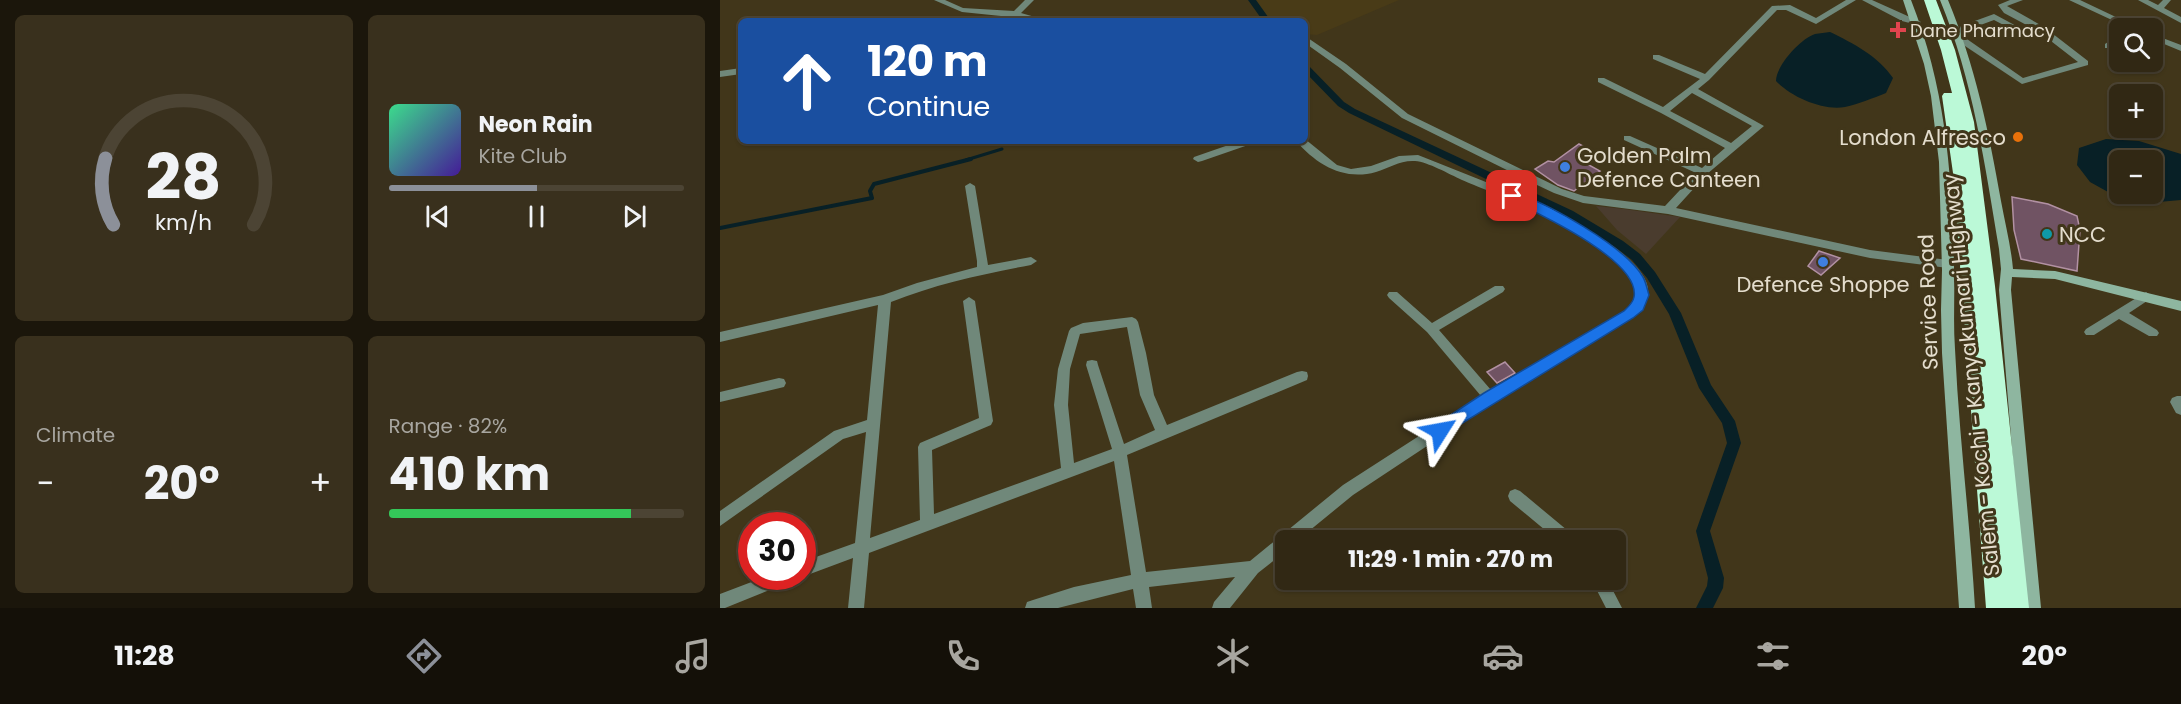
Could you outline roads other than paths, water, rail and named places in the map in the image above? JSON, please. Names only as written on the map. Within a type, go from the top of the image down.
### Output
[{"type":"highway","name":"Salem - Kochi - Kanyakumari Highway","points":[[1920,0],[1925,10],[1950,100],[1961,173],[1998,608]]},
{"type":"highway","name":"Salem - Kochi - Kanyakumari Highway","points":[[1930,0],[1936,10],[1967,122],[1986,286],[2017,608]]},
{"type":"street","points":[[938,0],[962,10],[1030,18]]},
{"type":"street","points":[[1016,15],[1029,0]]},
{"type":"street","points":[[1664,111],[1706,78],[1775,8],[1787,7],[1816,21],[1852,0]]},
{"type":"street","points":[[1866,0],[1905,19],[1917,22]]},
{"type":"street","name":"Service Road","points":[[1907,0],[1917,22],[1933,75],[1941,112],[1948,264],[1947,317],[1967,608]]},
{"type":"street","points":[[1944,0],[1966,58],[1985,132],[2009,273],[2005,290],[2033,608]]},
{"type":"street","points":[[1959,38],[2022,81],[2085,63],[2041,29],[2002,6],[2019,0]]},
{"type":"street","points":[[2073,0],[2112,18]]},
{"type":"street","points":[[2142,0],[2181,20]]},
{"type":"street","points":[[2158,9],[2167,0]]},
{"type":"street","points":[[1959,38],[1964,28],[2007,11]]},
{"type":"street","points":[[993,18],[1003,14]]},
{"type":"street","points":[[1994,17],[2018,29]]},
{"type":"street","points":[[1308,41],[1405,116],[1536,181],[1583,199],[1668,210],[1870,254],[1948,264]]},
{"type":"street","points":[[2163,41],[2181,48]]},
{"type":"street","points":[[1656,57],[1706,78]]},
{"type":"street","points":[[720,74],[738,71]]},
{"type":"street","points":[[1601,80],[1732,148]]},
{"type":"street","points":[[1668,210],[1702,172],[1760,126],[1691,89]]},
{"type":"street","points":[[1627,138],[1702,172]]},
{"type":"street","points":[[1198,159],[1241,144]]},
{"type":"street","points":[[1299,530],[1348,490],[1490,397],[1628,315],[1638,306],[1642,289],[1637,279],[1612,252],[1580,229],[1512,196],[1418,158],[1399,159],[1351,172],[1333,167],[1304,144]]},
{"type":"street","points":[[1512,196],[1536,181]]},
{"type":"street","points":[[970,186],[983,261],[982,270]]},
{"type":"street","points":[[720,338],[885,299],[917,287],[982,270],[1031,261]]},
{"type":"street","points":[[2009,273],[2055,275],[2181,306]]},
{"type":"street","points":[[1431,329],[1499,289]]},
{"type":"street","points":[[1394,295],[1431,329],[1490,397]]},
{"type":"street","points":[[2090,332],[2146,296]]},
{"type":"street","points":[[856,608],[885,299]]},
{"type":"street","points":[[927,524],[925,447],[986,421],[969,301]]},
{"type":"street","points":[[2119,313],[2153,333]]},
{"type":"street","points":[[1068,471],[1061,405],[1064,369],[1075,332],[1083,328],[1132,322],[1147,395],[1162,434]]},
{"type":"street","points":[[1092,365],[1120,453],[1144,608]]},
{"type":"street","points":[[816,565],[1120,453],[1302,376]]},
{"type":"street","points":[[720,397],[779,383]]},
{"type":"street","points":[[2181,402],[2177,402],[2181,410]]},
{"type":"street","points":[[720,519],[839,435],[873,424]]},
{"type":"street","points":[[1515,496],[1556,530]]},
{"type":"street","points":[[1220,608],[1253,568],[1275,550]]},
{"type":"street","points":[[1034,608],[1074,595],[1141,580],[1253,568]]},
{"type":"street","points":[[720,602],[751,590]]},
{"type":"street","points":[[1605,590],[1614,608]]},
{"type":"water","points":[[1830,32],[1865,51],[1887,70],[1893,78],[1886,93],[1861,103],[1836,108],[1817,105],[1799,97],[1776,81],[1784,61],[1796,47],[1815,34]]},
{"type":"water","points":[[2106,139],[2139,141],[2181,154],[2181,200],[2163,202],[2163,150],[2109,150],[2109,193],[2090,182],[2077,165],[2079,148]]},
{"type":"waterway","points":[[1252,0],[1265,18]]},
{"type":"waterway","points":[[1308,70],[1341,104],[1352,111],[1569,214],[1619,244],[1636,257],[1651,275],[1675,313],[1706,388],[1728,421],[1734,443],[1703,531],[1716,578],[1715,588],[1704,608]]},
{"type":"waterway","points":[[966,160],[1002,149]]},
{"type":"waterway","points":[[720,228],[872,198],[870,191],[874,184],[971,159]]},
{"type":"place","name":"Dane Pharmacy","points":[[1898,30]]},
{"type":"place","name":"London Alfresco","points":[[2018,137]]},
{"type":"place","name":"Golden Palm Defence Canteen","points":[[1565,167]]},
{"type":"place","name":"NCC","points":[[2047,234]]},
{"type":"place","name":"Defence Shoppe","points":[[1823,262]]}]
